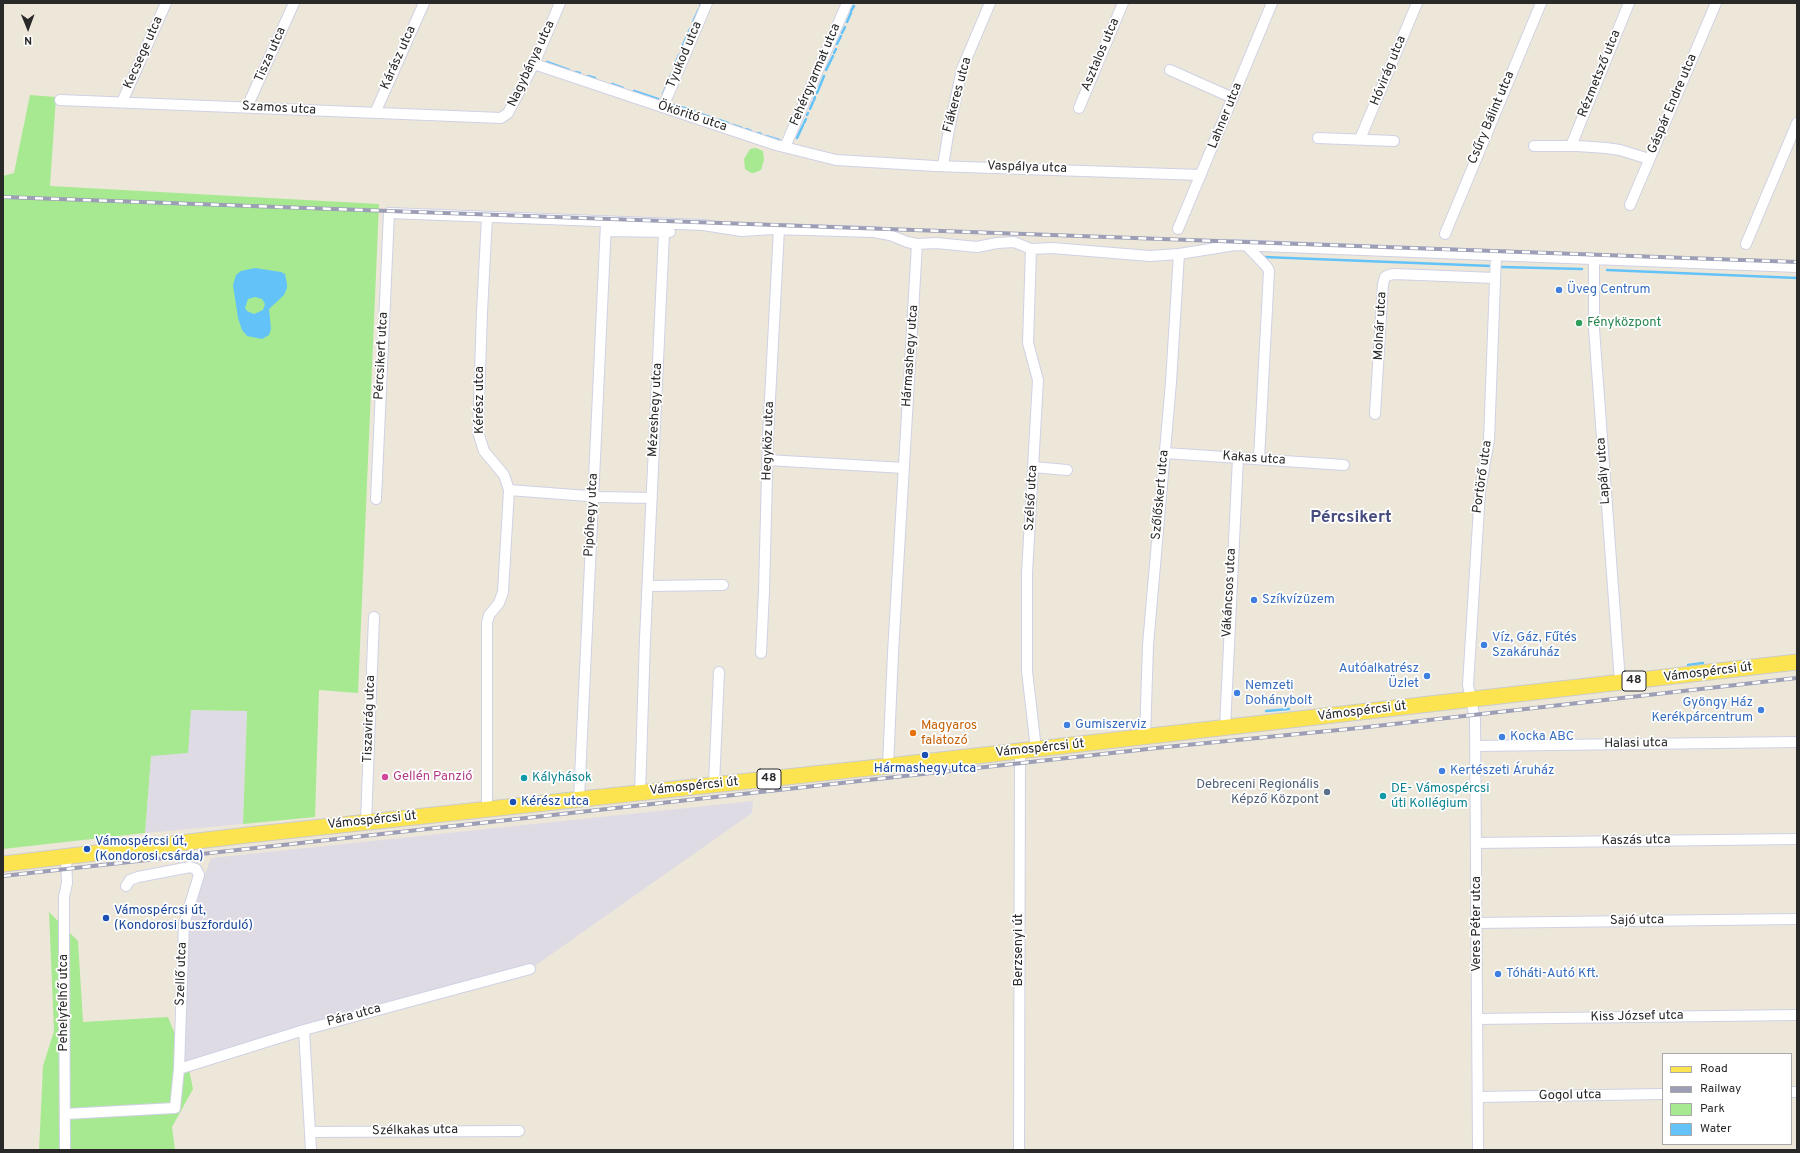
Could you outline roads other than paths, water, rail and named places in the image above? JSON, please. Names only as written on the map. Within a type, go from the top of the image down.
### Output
[{"type":"main road","name":"Vámospércsi út","points":[[3,864],[366,822],[888,766],[1797,662]]},
{"type":"street","name":"Kecsege utca","points":[[122,102],[166,3]]},
{"type":"street","name":"Tisza utca","points":[[248,107],[294,3]]},
{"type":"street","name":"Kárász utca","points":[[375,113],[424,3]]},
{"type":"street","name":"Nagybánya utca","points":[[498,118],[504,117],[508,113],[534,64],[560,3]]},
{"type":"street","name":"Tyukod utca","points":[[663,107],[707,3]]},
{"type":"street","name":"Fehérgyarmat utca","points":[[785,148],[846,3]]},
{"type":"street","name":"Fiákeres utca","points":[[943,166],[962,69],[990,3]]},
{"type":"street","name":"Asztalos utca","points":[[1079,108],[1123,3]]},
{"type":"street","name":"Lahner utca","points":[[1178,229],[1272,3]]},
{"type":"street","name":"Hóvirág utca","points":[[1360,139],[1417,3]]},
{"type":"street","name":"Csűry Bálint utca","points":[[1445,234],[1541,3]]},
{"type":"street","name":"Rézmetsző utca","points":[[1571,146],[1629,3]]},
{"type":"street","name":"Gáspár Endre utca","points":[[1630,205],[1716,3]]},
{"type":"street","name":"Ököritó utca","points":[[534,64],[785,148],[822,158],[852,162]]},
{"type":"street","points":[[1170,70],[1233,98]]},
{"type":"street","name":"Szamos utca","points":[[60,100],[498,118]]},
{"type":"street","points":[[1746,244],[1797,123]]},
{"type":"street","points":[[1318,138],[1394,141]]},
{"type":"street","points":[[1534,146],[1571,146],[1614,149],[1649,159]]},
{"type":"street","name":"Vaspálya utca","points":[[852,162],[1202,174]]},
{"type":"street","name":"Pércsikert utca","points":[[376,500],[389,213],[487,217]]},
{"type":"street","points":[[487,217],[664,233],[684,225]]},
{"type":"street","name":"Kérész utca","points":[[487,217],[478,432],[483,448],[504,475],[509,490],[503,592],[500,603],[489,615],[487,623],[487,809]]},
{"type":"street","points":[[606,227],[684,225],[707,226],[742,231],[779,229],[874,232],[890,235],[907,242],[917,244],[936,243],[978,247],[1010,242],[1020,243],[1031,249],[1057,248],[1150,256],[1179,254],[1224,245],[1797,267]]},
{"type":"street","name":"Pipóhegy utca","points":[[579,799],[606,227]]},
{"type":"street","name":"Hegyköz utca","points":[[761,653],[767,460],[779,229]]},
{"type":"street","name":"Mézeshegy utca","points":[[640,793],[664,233]]},
{"type":"street","name":"Hármashegy utca","points":[[888,766],[917,244]]},
{"type":"street","points":[[1247,246],[1269,271],[1259,459]]},
{"type":"street","name":"Szélső utca","points":[[1031,249],[1028,345],[1038,380],[1027,573],[1027,671],[1036,749]]},
{"type":"street","name":"Szőlőskert utca","points":[[1144,737],[1148,645],[1179,254]]},
{"type":"street","name":"Portörő utca","points":[[1471,699],[1468,687],[1474,568],[1480,483],[1489,440],[1496,255]]},
{"type":"street","name":"Lapály utca","points":[[1594,259],[1594,329],[1620,682]]},
{"type":"street","name":"Molnár utca","points":[[1375,414],[1385,278],[1389,274],[1394,274],[1495,278]]},
{"type":"street","name":"Kakas utca","points":[[1164,453],[1344,465]]},
{"type":"street","name":"Vákáncsos utca","points":[[1225,728],[1226,673],[1238,458]]},
{"type":"street","points":[[767,460],[904,468]]},
{"type":"street","points":[[1033,467],[1067,470]]},
{"type":"street","points":[[509,490],[593,496],[652,498]]},
{"type":"street","points":[[648,586],[723,585]]},
{"type":"street","name":"Tiszavirág utca","points":[[366,822],[374,617]]},
{"type":"street","points":[[714,784],[719,672]]},
{"type":"street","name":"Veres Péter utca","points":[[1471,699],[1475,716],[1478,1150]]},
{"type":"street","name":"Halasi utca","points":[[1475,746],[1797,742]]},
{"type":"street","name":"Berzsenyi út","points":[[1019,1150],[1020,751]]},
{"type":"street","name":"Kaszás utca","points":[[1476,843],[1797,839]]},
{"type":"street","name":"Pehelyfelhő utca","points":[[65,1150],[64,897],[67,883],[66,857]]},
{"type":"street","name":"Szellő utca","points":[[65,1114],[175,1108],[179,1069],[184,924],[199,874],[196,869],[190,867],[138,877],[130,880],[126,886]]},
{"type":"street","name":"Sajó utca","points":[[1477,923],[1797,919]]},
{"type":"street","name":"Pára utca","points":[[179,1069],[304,1030],[530,968]]},
{"type":"street","name":"Kiss József utca","points":[[1477,1019],[1797,1015]]},
{"type":"street","points":[[304,1030],[311,1150]]},
{"type":"street","name":"Gogol utca","points":[[1478,1097],[1662,1094]]},
{"type":"street","name":"Szélkakas utca","points":[[311,1132],[519,1130]]},
{"type":"water","points":[[255,268],[285,274],[287,288],[284,295],[269,309],[271,329],[269,335],[262,339],[247,336],[242,330],[238,318],[233,285],[236,275],[241,271]],"holes":[[[255,297],[262,299],[265,304],[263,310],[254,314],[247,311],[245,308],[248,299]]]},
{"type":"waterway","points":[[700,7],[701,3]]},
{"type":"waterway","points":[[851,11],[854,6]]},
{"type":"waterway","points":[[693,22],[699,9]]},
{"type":"waterway","points":[[847,22],[851,13]]},
{"type":"waterway","points":[[842,33],[845,27]]},
{"type":"waterway","points":[[681,50],[690,29]]},
{"type":"waterway","points":[[837,44],[841,36]]},
{"type":"waterway","points":[[834,53],[836,49]]},
{"type":"waterway","points":[[675,65],[679,55]]},
{"type":"waterway","points":[[826,70],[833,56]]},
{"type":"waterway","points":[[547,62],[569,70]]},
{"type":"waterway","points":[[575,72],[580,73]]},
{"type":"waterway","points":[[663,94],[672,73]]},
{"type":"waterway","points":[[588,76],[595,78]]},
{"type":"waterway","points":[[817,93],[824,76]]},
{"type":"waterway","points":[[612,84],[623,88]]},
{"type":"waterway","points":[[634,91],[658,99]]},
{"type":"waterway","points":[[810,109],[813,102]]},
{"type":"waterway","points":[[674,105],[694,111]]},
{"type":"waterway","points":[[701,114],[715,119]]},
{"type":"waterway","points":[[804,123],[806,119]]},
{"type":"waterway","points":[[719,120],[728,123]]},
{"type":"waterway","points":[[733,125],[742,128]]},
{"type":"waterway","points":[[797,138],[803,125]]},
{"type":"waterway","points":[[746,129],[751,131]]},
{"type":"waterway","points":[[766,136],[779,140]]},
{"type":"waterway","points":[[1264,257],[1491,266]]},
{"type":"waterway","points":[[1501,267],[1582,269]]},
{"type":"waterway","points":[[1607,270],[1797,278]]},
{"type":"waterway","points":[[1688,665],[1703,663]]},
{"type":"waterway","points":[[1266,711],[1289,709]]},
{"type":"railway","points":[[3,197],[1797,262]]},
{"type":"railway","points":[[3,876],[1166,747],[1359,728],[1797,678]]},
{"type":"place","name":"Üveg Centrum","points":[[1559,290]]},
{"type":"place","name":"Fényközpont","points":[[1579,323]]},
{"type":"place","name":"Szíkvízüzem","points":[[1254,600]]},
{"type":"place","name":"Víz, Gáz, Fűtés Szakáruház","points":[[1484,645]]},
{"type":"place","name":"Autóalkatrész Üzlet","points":[[1427,676]]},
{"type":"place","name":"Nemzeti Dohánybolt","points":[[1237,693]]},
{"type":"place","name":"Gyöngy Ház Kerékpárcentrum","points":[[1761,710]]},
{"type":"place","name":"Gumiszerviz","points":[[1067,725]]},
{"type":"place","name":"Magyaros falatozó","points":[[913,733]]},
{"type":"place","name":"Kocka ABC","points":[[1502,737]]},
{"type":"place","name":"Hármashegy utca","points":[[925,755]]},
{"type":"place","name":"Kertészeti Áruház","points":[[1442,771]]},
{"type":"place","name":"Gellén Panzió","points":[[385,777]]},
{"type":"place","name":"Kályhások","points":[[524,778]]},
{"type":"place","name":"Debreceni Regionális Képző Központ","points":[[1327,792]]},
{"type":"place","name":"DE- Vámospércsi úti Kollégium","points":[[1383,796]]},
{"type":"place","name":"Kérész utca","points":[[513,802]]},
{"type":"place","name":"Vámospércsi út, (Kondorosi csárda)","points":[[87,849]]},
{"type":"place","name":"Vámospércsi út, (Kondorosi buszforduló)","points":[[106,918]]},
{"type":"place","name":"Tóháti-Autó Kft.","points":[[1498,974]]},
{"type":"district","name":"Pércsikert","points":[[1351,519]]}]
